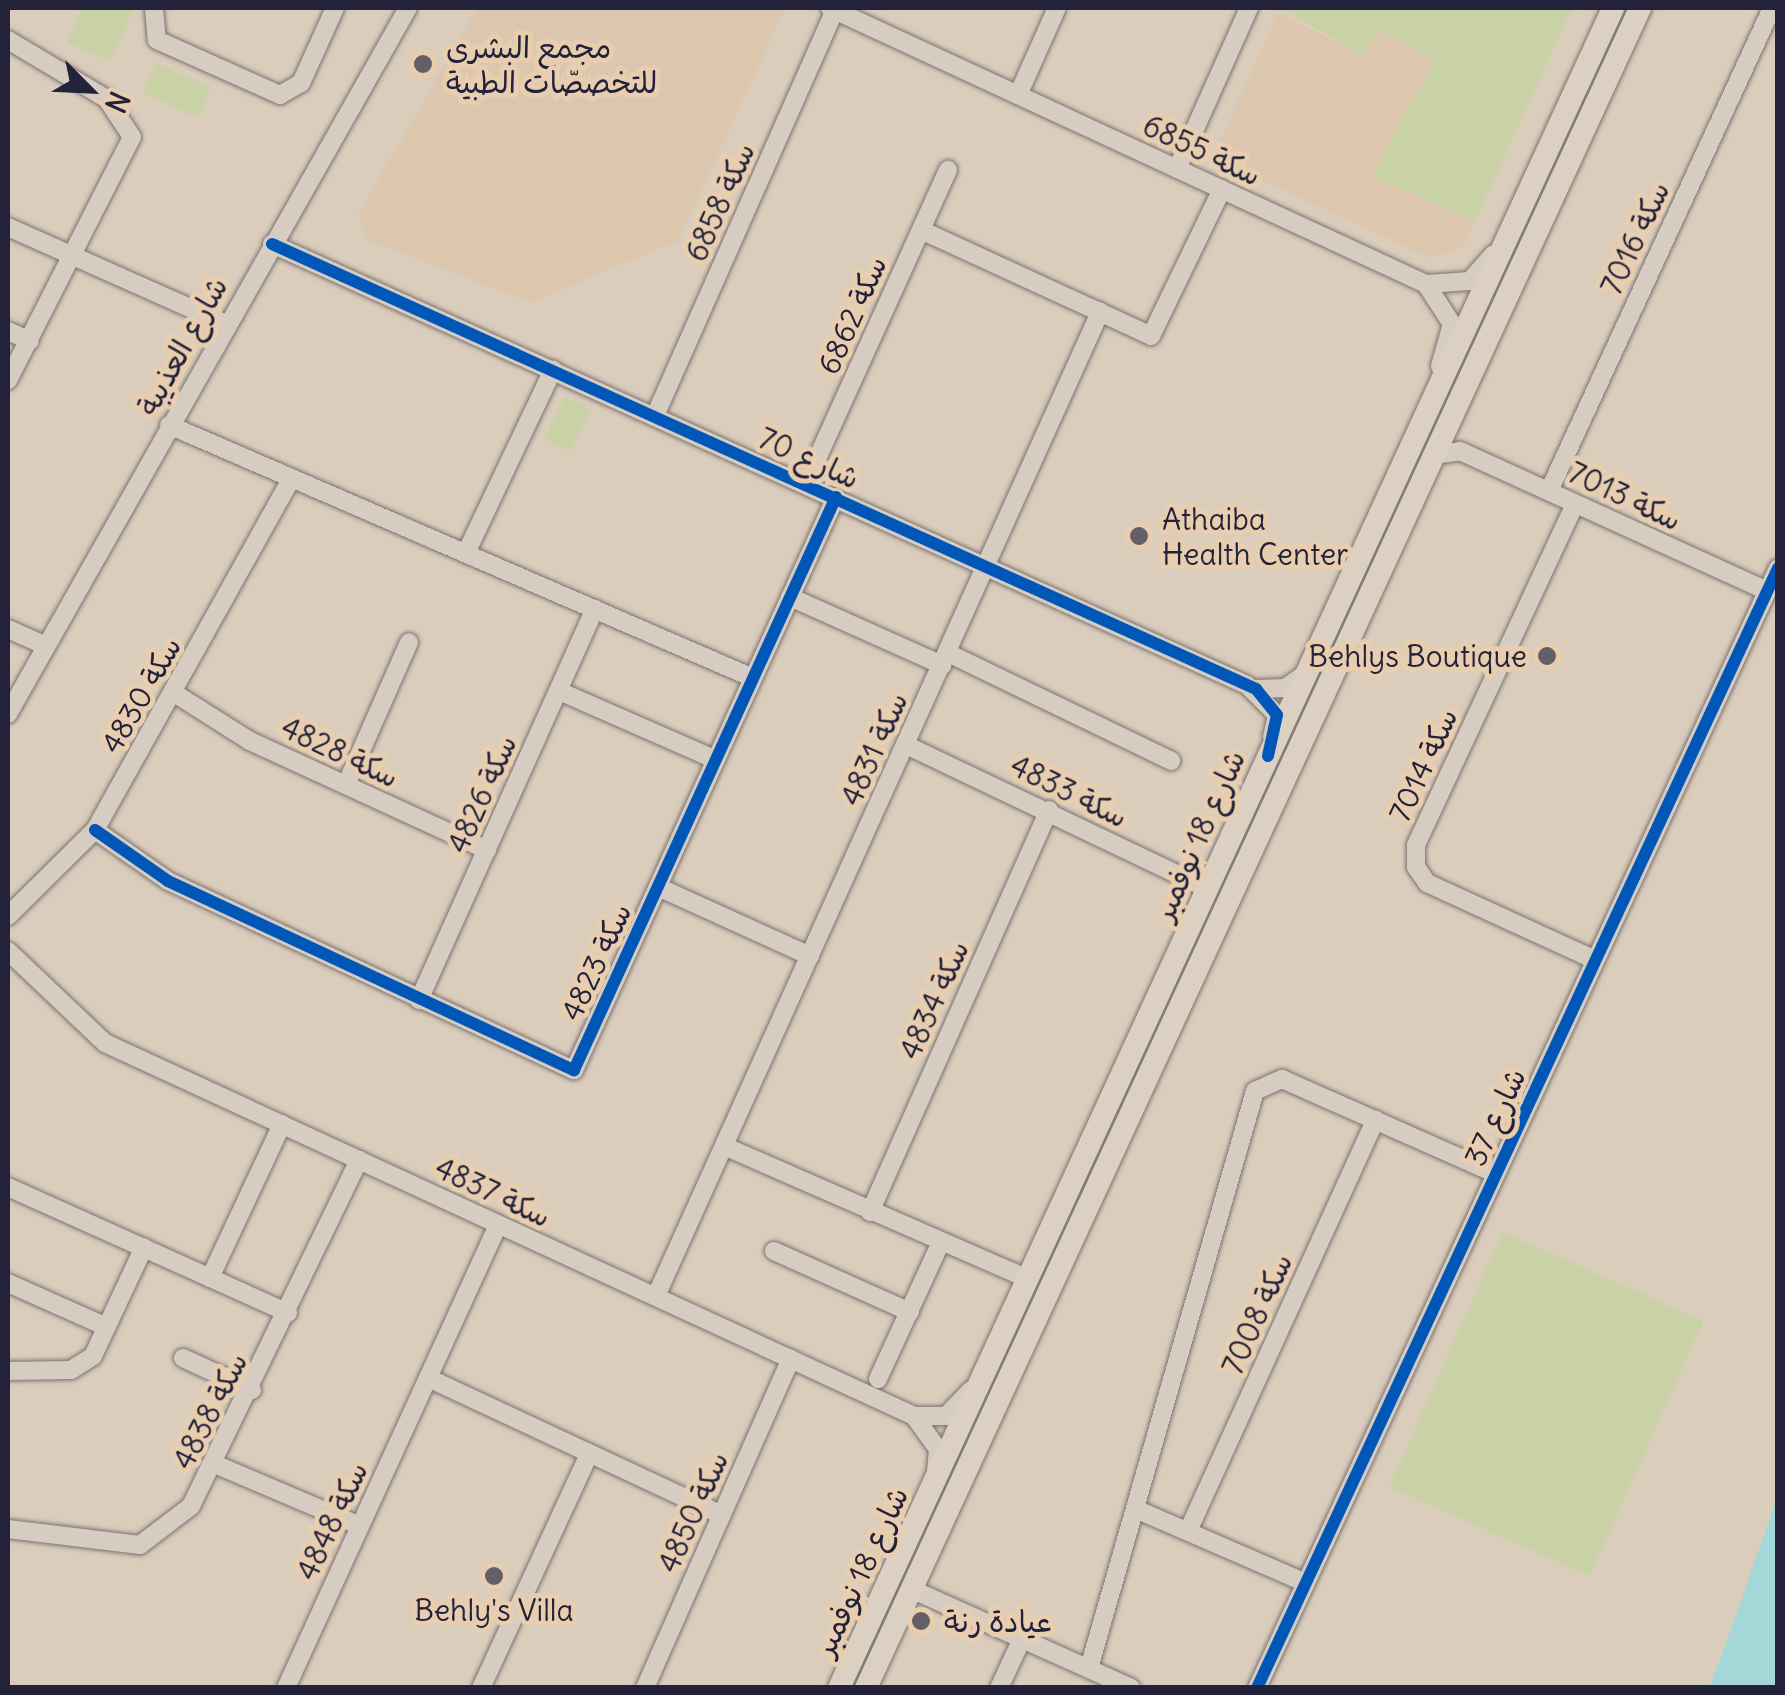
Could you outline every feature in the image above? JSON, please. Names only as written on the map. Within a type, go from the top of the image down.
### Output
[{"type":"main road","name":"شارع 18 نوفمبر","points":[[839,1688],[1613,8]]},
{"type":"main road","name":"شارع 18 نوفمبر","points":[[866,1688],[1640,8]]},
{"type":"street","points":[[154,8],[158,40],[280,95],[301,83],[334,8]]},
{"type":"street","name":"شارع العذيبة","points":[[8,714],[408,8]]},
{"type":"street","points":[[1018,95],[1057,8]]},
{"type":"street","points":[[1177,168],[1249,8]]},
{"type":"street","name":"سكة 7016","points":[[1549,492],[1772,8]]},
{"type":"street","name":"سكة 6855","points":[[832,9],[1426,284]]},
{"type":"street","name":"سكة 6858","points":[[655,416],[832,9]]},
{"type":"street","points":[[8,40],[107,99],[132,137],[77,258],[8,380]]},
{"type":"street","name":"سكة 6862","points":[[806,483],[948,170]]},
{"type":"street","points":[[1428,410],[1452,324],[1426,284],[1470,281],[1531,188]]},
{"type":"street","points":[[920,230],[1100,312],[1158,332],[1222,190]]},
{"type":"street","points":[[8,227],[226,324]]},
{"type":"street","name":"شارع 70","points":[[272,244],[1256,689]]},
{"type":"street","name":"سكة 4831","points":[[656,1296],[1100,312]]},
{"type":"street","points":[[8,331],[30,341]]},
{"type":"street","points":[[466,553],[554,370]]},
{"type":"street","points":[[170,425],[753,678]]},
{"type":"street","points":[[1433,455],[1460,451],[1447,425]]},
{"type":"street","name":"سكة 7013","points":[[1460,451],[1767,592]]},
{"type":"street","name":"سكة 4830","points":[[8,916],[95,830],[292,478]]},
{"type":"street","name":"سكة 4823","points":[[95,830],[168,881],[574,1070],[836,497]]},
{"type":"street","name":"سكة 7014","points":[[1575,504],[1416,845],[1416,867],[1427,883],[1595,960]]},
{"type":"street","name":"شارع 37","points":[[1257,1688],[1778,568]]},
{"type":"street","points":[[790,597],[945,659],[1171,762]]},
{"type":"street","name":"سكة 4826","points":[[419,1000],[596,609]]},
{"type":"street","points":[[8,629],[46,646]]},
{"type":"street","points":[[346,785],[410,642]]},
{"type":"street","points":[[1256,689],[1286,688],[1305,674]]},
{"type":"street","points":[[1256,689],[1277,715],[1268,756]]},
{"type":"street","points":[[559,691],[716,760]]},
{"type":"street","name":"سكة 4828","points":[[174,693],[346,785],[487,850]]},
{"type":"street","name":"سكة 4833","points":[[906,745],[1208,889]]},
{"type":"street","name":"سكة 4834","points":[[870,1212],[1049,810]]},
{"type":"street","points":[[658,887],[810,956]]},
{"type":"street","name":"سكة 4837","points":[[8,951],[105,1043],[914,1416]]},
{"type":"street","name":"سكة 7008","points":[[1090,1668],[1264,1080],[1375,1120],[1188,1532]]},
{"type":"street","points":[[1375,1120],[1496,1174]]},
{"type":"street","points":[[210,1278],[282,1124]]},
{"type":"street","points":[[724,1146],[1028,1280]]},
{"type":"street","name":"سكة 4838","points":[[8,1529],[140,1545],[191,1506],[217,1465],[360,1160]]},
{"type":"street","points":[[8,1188],[288,1314]]},
{"type":"street","name":"سكة 4848","points":[[286,1688],[498,1225]]},
{"type":"street","points":[[878,1379],[941,1242]]},
{"type":"street","points":[[8,1371],[71,1370],[93,1356],[144,1248]]},
{"type":"street","points":[[774,1250],[910,1312]]},
{"type":"street","points":[[8,1283],[106,1327]]},
{"type":"street","points":[[182,1358],[252,1390]]},
{"type":"street","name":"سكة 4850","points":[[645,1688],[792,1360]]},
{"type":"street","points":[[914,1416],[946,1416],[983,1374]]},
{"type":"street","points":[[428,1378],[722,1515]]},
{"type":"street","points":[[914,1416],[938,1449],[935,1482]]},
{"type":"street","points":[[486,1686],[589,1454]]},
{"type":"street","points":[[217,1465],[360,1526]]},
{"type":"street","points":[[1138,1510],[1306,1583]]},
{"type":"street","points":[[911,1589],[1131,1688]]},
{"type":"street","points":[[999,1688],[1022,1638]]},
{"type":"shaded area","points":[[478,8],[785,8],[679,240],[531,303],[368,240],[358,214]]},
{"type":"shaded area","points":[[1278,13],[1364,56],[1378,30],[1435,60],[1372,176],[1475,221],[1464,246],[1431,258],[1212,158]]},
{"type":"green space","points":[[82,8],[134,8],[110,61],[67,42]]},
{"type":"green space","points":[[1281,8],[1572,8],[1475,221],[1372,176],[1435,60],[1378,30],[1364,56]]},
{"type":"green space","points":[[156,63],[211,87],[197,118],[143,93]]},
{"type":"green space","points":[[565,397],[590,409],[570,452],[544,439]]},
{"type":"green space","points":[[1503,1232],[1703,1321],[1590,1576],[1390,1487]]},
{"type":"water","points":[[1777,1498],[1777,1687],[1709,1687],[1719,1663]]},
{"type":"cycle path","points":[[272,244],[1256,689],[1277,715],[1268,756]]},
{"type":"cycle path","points":[[95,830],[168,881],[574,1070],[836,497]]},
{"type":"cycle path","points":[[1257,1688],[1778,568]]},
{"type":"place","name":"مجمع البشرى للتخصصّات الطبية","points":[[423,64]]},
{"type":"place","name":"Athaiba Health Center","points":[[1139,536]]},
{"type":"place","name":"Behlys Boutique","points":[[1547,656]]},
{"type":"place","name":"Behly's Villa","points":[[494,1576]]},
{"type":"place","name":"عيادة رنة","points":[[921,1621]]}]
